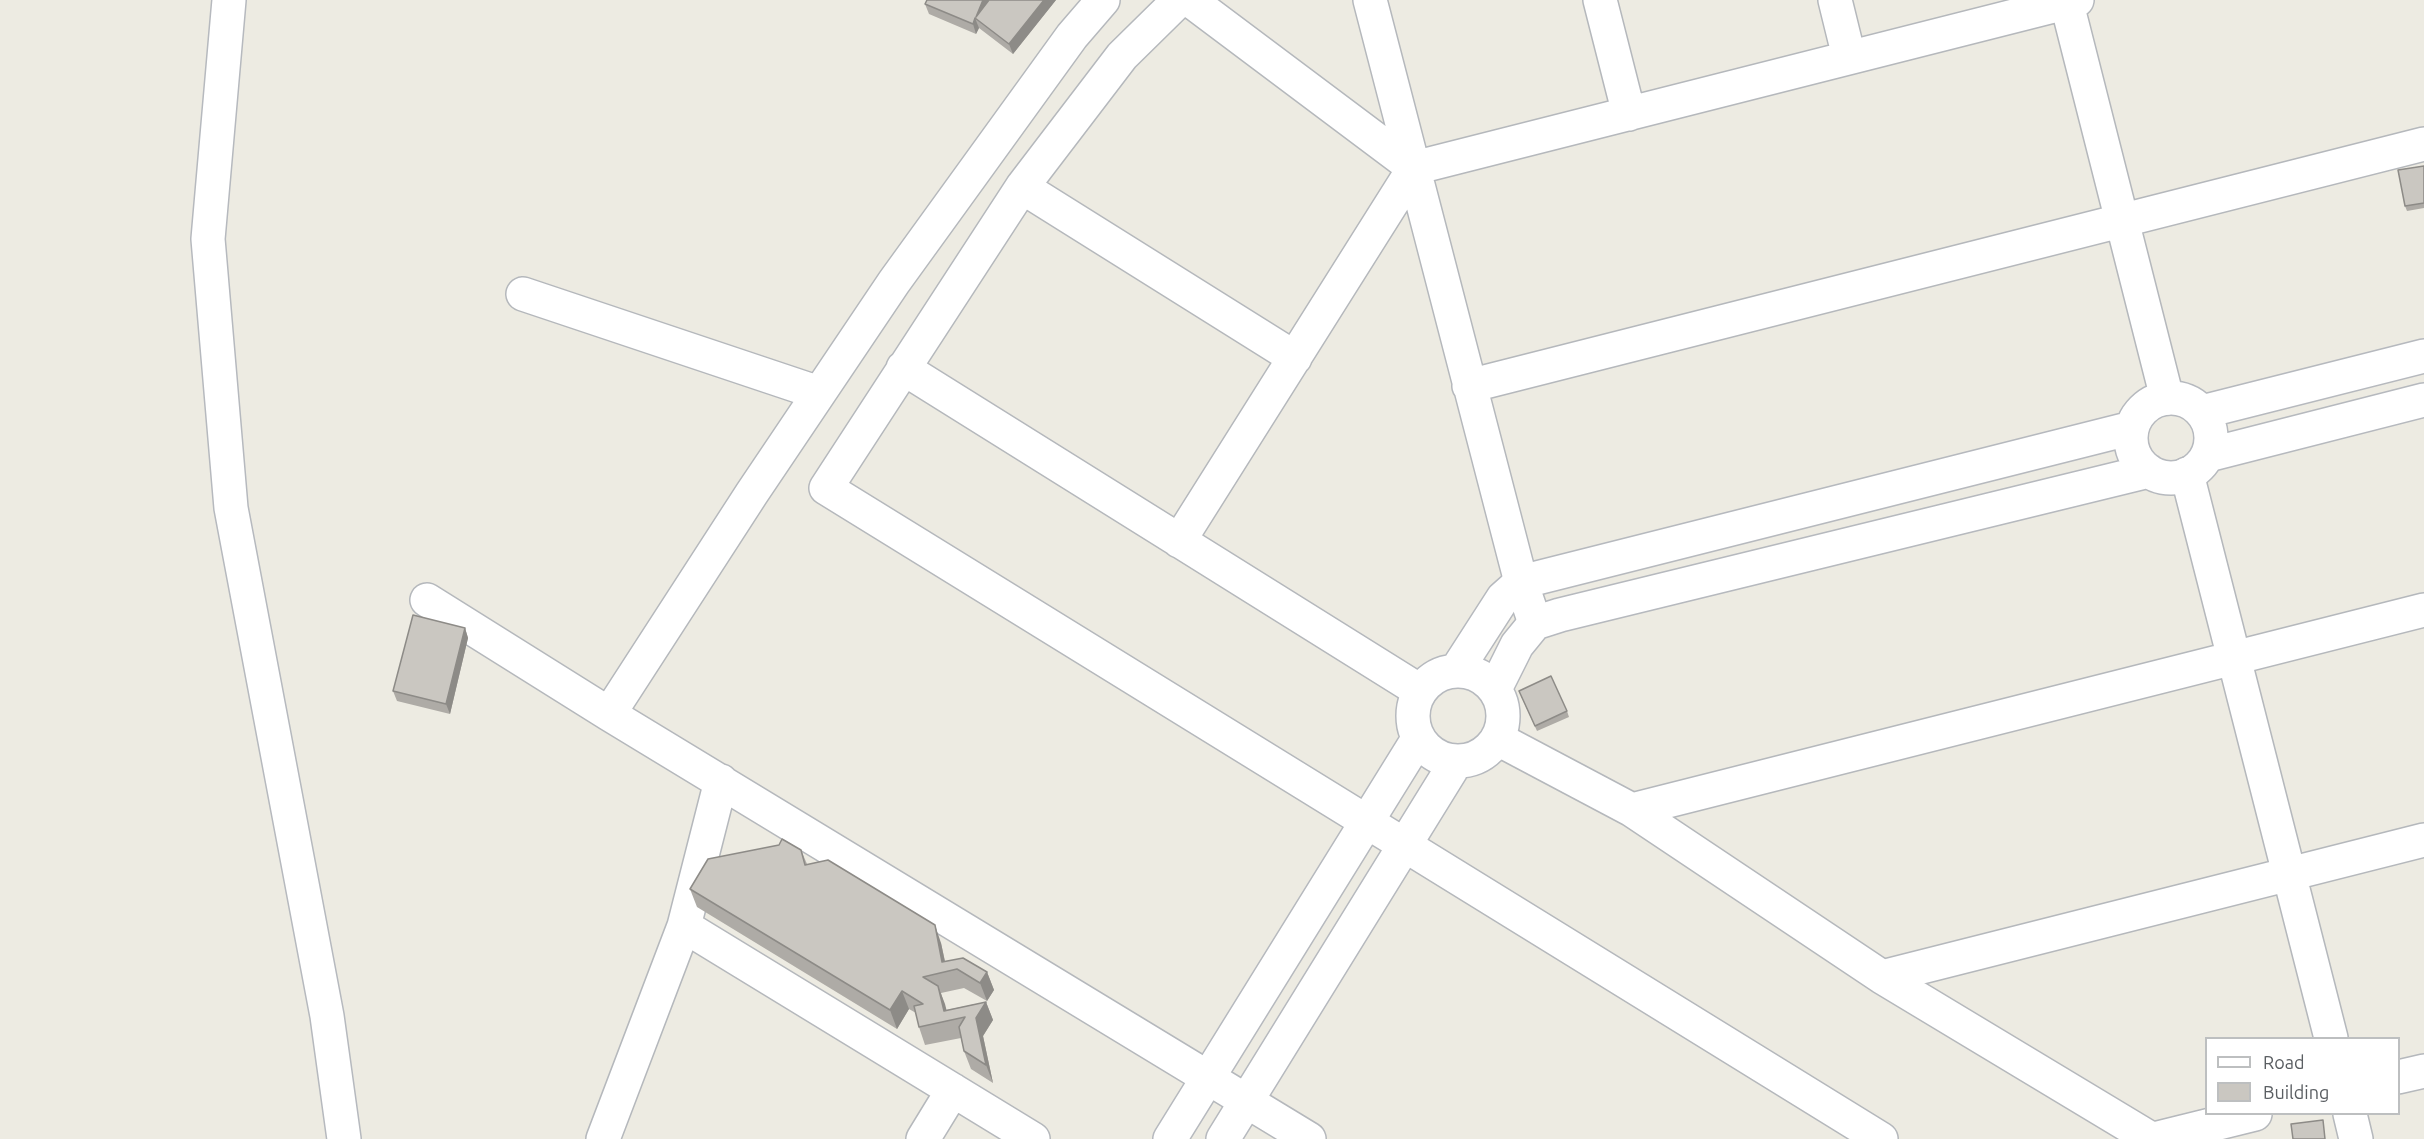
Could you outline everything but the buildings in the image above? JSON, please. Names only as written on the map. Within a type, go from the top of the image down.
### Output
[{"type":"street","points":[[229,0],[208,239],[231,508],[327,1016],[344,1139]]},
{"type":"street","points":[[609,714],[894,282],[1072,36],[1103,0]]},
{"type":"street","points":[[1179,0],[1122,56],[1022,187],[826,488],[1881,1139]]},
{"type":"street","points":[[1190,0],[1414,168]]},
{"type":"street","points":[[1370,0],[1469,386],[1521,582],[1535,623]]},
{"type":"street","points":[[1600,0],[1629,114]]},
{"type":"street","points":[[1835,0],[1849,57]]},
{"type":"street","points":[[1179,541],[1414,168],[2070,1],[2167,398]]},
{"type":"street","points":[[1469,386],[2424,144]]},
{"type":"street","points":[[1022,187],[1295,358]]},
{"type":"street","points":[[523,294],[819,393]]},
{"type":"street","points":[[2202,412],[2424,356]]},
{"type":"street","points":[[903,368],[1420,691]]},
{"type":"street","points":[[2331,1037],[2233,658],[2197,465],[2211,440],[2210,425],[2202,412],[2192,403],[2180,398],[2167,398],[2151,402],[2139,413],[2132,428],[2131,445],[2138,460],[2149,471],[2162,477],[2174,478],[2197,465],[2424,400]]},
{"type":"street","points":[[1456,671],[1503,598],[1521,582],[2132,428]]},
{"type":"street","points":[[1496,689],[1517,645],[1535,623],[2149,471]]},
{"type":"street","points":[[427,600],[609,714],[1309,1139]]},
{"type":"street","points":[[1632,810],[2424,610]]},
{"type":"street","points":[[1456,671],[1478,675],[1496,689],[1504,714],[1498,739],[1480,757],[1456,762],[1434,755],[1418,739],[1412,715],[1420,691],[1435,677],[1456,671]]},
{"type":"street","points":[[1170,1139],[1418,739]]},
{"type":"street","points":[[1498,739],[1632,810],[1882,977],[2153,1139],[2247,1115]]},
{"type":"street","points":[[1223,1139],[1456,762]]},
{"type":"street","points":[[603,1139],[684,926],[721,781]]},
{"type":"street","points":[[1882,977],[2424,840]]},
{"type":"street","points":[[684,926],[1033,1139]]},
{"type":"street","points":[[2400,1077],[2424,1071]]},
{"type":"street","points":[[923,1139],[953,1090]]},
{"type":"street","points":[[2350,1115],[2356,1139]]}]
